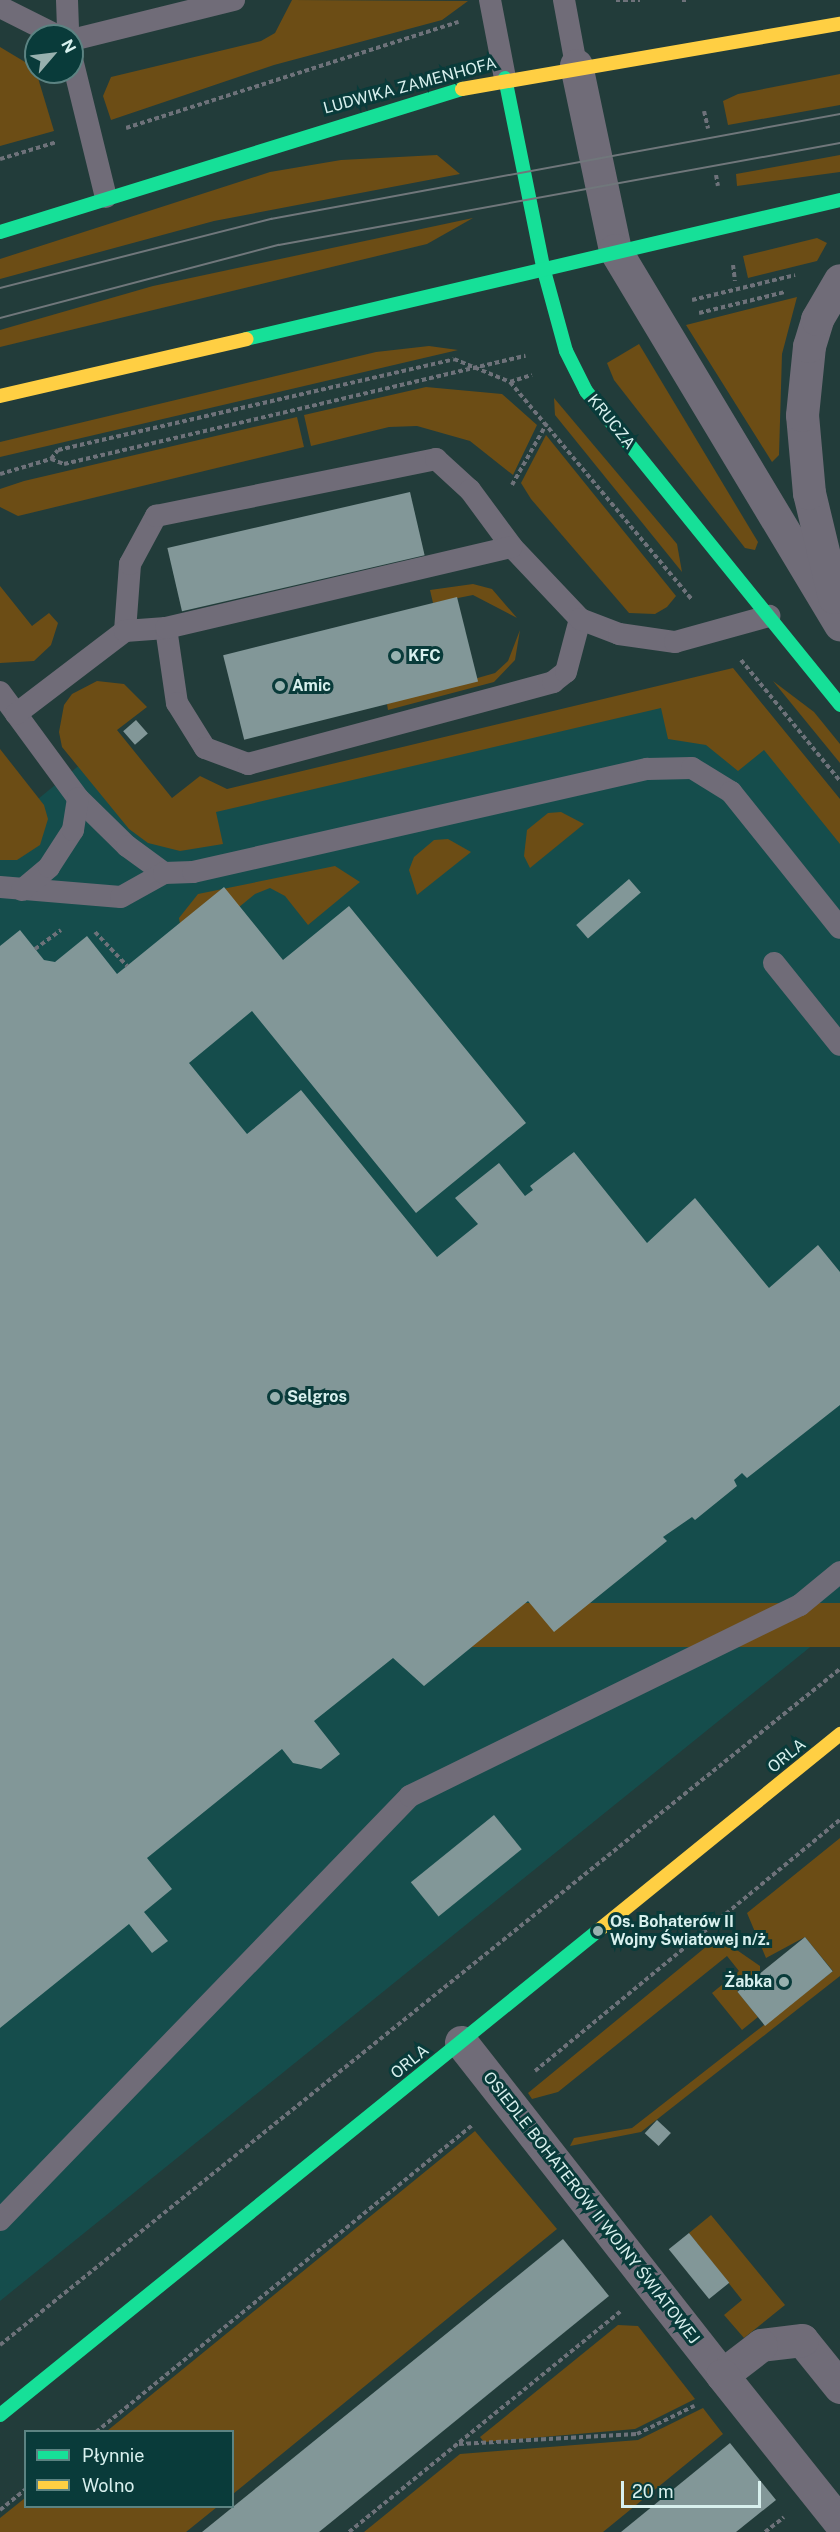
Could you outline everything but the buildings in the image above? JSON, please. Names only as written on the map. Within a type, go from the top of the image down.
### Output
[{"type":"street","name":"LUDWIKA ZAMENHOFA","points":[[0,232],[365,112],[506,78],[576,65],[840,24]]},
{"type":"street","points":[[576,65],[615,250],[650,312],[840,625]]},
{"type":"street","name":"KRUCZA","points":[[506,78],[543,267],[564,343],[586,391],[840,705]]},
{"type":"street","points":[[0,396],[615,250],[840,200]]},
{"type":"street","points":[[840,280],[817,319],[809,346],[802,415],[814,522],[840,619]]},
{"type":"street","name":"ORLA","points":[[0,2415],[840,1734]]},
{"type":"street","name":"OSIEDLE BOHATERÓW II WOJNY ŚWIATOWEJ","points":[[461,2042],[652,2286],[713,2388],[840,2523]]},
{"type":"street","points":[[713,2388],[761,2345],[802,2340],[840,2387]]},
{"type":"lane","points":[[67,0],[68,24]]},
{"type":"lane","points":[[84,37],[234,0]]},
{"type":"lane","points":[[564,0],[576,65]]},
{"type":"lane","points":[[492,6],[506,78]]},
{"type":"lane","points":[[0,7],[34,24]]},
{"type":"lane","points":[[78,84],[106,197]]},
{"type":"lane","points":[[125,631],[130,564],[156,516],[436,459],[492,521],[512,547],[580,619],[619,634],[675,642],[769,616]]},
{"type":"lane","points":[[16,714],[125,631],[166,628],[512,547]]},
{"type":"lane","points":[[166,628],[177,703],[205,748],[248,764],[553,682],[566,672],[580,619]]},
{"type":"lane","points":[[0,692],[78,798],[127,846],[164,873]]},
{"type":"lane","points":[[11,889],[121,897],[164,873],[193,872],[647,770],[692,768],[731,792],[840,928]]},
{"type":"lane","points":[[11,889],[49,867],[73,830],[78,798]]},
{"type":"lane","points":[[774,963],[840,1045]]},
{"type":"lane","points":[[0,2220],[410,1796],[800,1605],[840,1572]]},
{"type":"path","points":[[616,0],[640,0]]},
{"type":"path","points":[[0,159],[90,136],[492,6]]},
{"type":"path","points":[[704,111],[708,129]]},
{"type":"path","points":[[716,175],[718,186]]},
{"type":"path","points":[[650,312],[804,273]]},
{"type":"path","points":[[51,459],[64,464],[479,369],[564,343]]},
{"type":"path","points":[[0,474],[51,459],[58,450],[454,359],[510,382],[547,423],[840,781]]},
{"type":"path","points":[[510,382],[544,371]]},
{"type":"path","points":[[492,521],[547,423]]},
{"type":"path","points":[[88,928],[127,966]]},
{"type":"path","points":[[35,949],[69,929]]},
{"type":"path","points":[[0,2345],[840,1669]]},
{"type":"path","points":[[98,2430],[840,1821]]},
{"type":"path","points":[[350,2532],[652,2286]]},
{"type":"path","points":[[459,2443],[637,2434],[713,2388]]},
{"type":"path","points":[[0,2510],[24,2492]]},
{"type":"shaded area","points":[[292,0],[468,1],[442,20],[274,65],[111,120],[103,96],[111,77],[261,41],[275,33]]},
{"type":"shaded area","points":[[0,47],[24,61],[24,84],[40,84],[54,131],[0,146]]},
{"type":"shaded area","points":[[840,74],[840,105],[728,125],[723,101],[738,94]]},
{"type":"shaded area","points":[[437,155],[460,174],[214,221],[0,279],[0,259],[270,172],[341,160]]},
{"type":"shaded area","points":[[840,155],[840,172],[737,186],[736,174]]},
{"type":"shaded area","points":[[473,218],[427,244],[0,347],[0,330],[153,286]]},
{"type":"shaded area","points":[[817,238],[827,243],[817,261],[748,278],[743,256]]},
{"type":"shaded area","points":[[797,297],[782,354],[779,455],[772,462],[686,325]]},
{"type":"shaded area","points":[[639,344],[758,542],[755,550],[745,548],[614,380],[607,363]]},
{"type":"shaded area","points":[[429,346],[458,350],[0,457],[0,442],[376,352]]},
{"type":"shaded area","points":[[426,387],[502,394],[537,425],[513,475],[470,441],[417,426],[389,427],[311,446],[304,415]]},
{"type":"shaded area","points":[[554,398],[677,544],[682,572],[555,415]]},
{"type":"shaded area","points":[[297,417],[304,447],[18,516],[0,507],[0,489],[24,481]]},
{"type":"shaded area","points":[[546,435],[676,596],[667,607],[655,614],[629,613],[531,499],[521,483]]},
{"type":"shaded area","points":[[473,584],[492,589],[517,618],[473,595],[433,603],[430,590]]},
{"type":"shaded area","points":[[0,586],[32,626],[49,613],[58,623],[51,645],[34,661],[0,663]]},
{"type":"shaded area","points":[[520,630],[515,660],[494,682],[388,710],[387,704],[495,673],[508,661]]},
{"type":"shaded area","points":[[733,668],[840,799],[840,844],[764,750],[738,771],[706,745],[668,739],[661,708],[216,812],[223,844],[180,851],[148,843],[129,829],[62,747],[59,732],[64,705],[72,694],[97,681],[124,684],[147,707],[117,730],[172,798],[200,776],[227,789]]},
{"type":"shaded area","points":[[721,679],[840,827],[840,1623],[0,2301],[0,775],[27,808],[109,741],[170,816]]},
{"type":"shaded area","points":[[773,681],[814,712],[840,744],[840,763]]},
{"type":"shaded area","points":[[0,749],[44,805],[48,819],[40,845],[17,860],[0,860]]},
{"type":"shaded area","points":[[561,812],[584,824],[530,868],[524,856],[527,830],[548,813]]},
{"type":"shaded area","points":[[448,839],[471,852],[417,895],[409,870],[414,857],[434,840]]},
{"type":"shaded area","points":[[335,866],[360,882],[308,925],[285,896],[270,888],[255,894],[189,948],[182,935],[179,918],[198,894]]},
{"type":"shaded area","points":[[0,1603],[840,1603],[840,1647],[0,1647]]},
{"type":"shaded area","points":[[840,1838],[840,1976],[641,2132],[570,2146],[574,2138],[632,2128],[833,1971],[805,1937],[766,1958],[747,1913]]},
{"type":"shaded area","points":[[718,1937],[760,1966],[760,1972],[737,1991],[758,2017],[742,2030],[712,1993],[739,1971],[727,1956],[558,2092],[532,2099],[528,2093]]},
{"type":"shaded area","points":[[475,2131],[557,2229],[234,2493],[234,2430],[108,2430]]},
{"type":"shaded area","points":[[711,2215],[785,2305],[744,2338],[724,2315],[742,2300],[689,2233]]},
{"type":"shaded area","points":[[618,2325],[638,2326],[695,2399],[635,2429],[484,2442],[480,2437]]},
{"type":"shaded area","points":[[703,2408],[723,2434],[603,2532],[364,2532],[460,2454],[638,2440]]},
{"type":"shaded area","points":[[24,2499],[24,2508],[216,2508],[186,2532],[0,2532],[0,2518]]},
{"type":"tram line","points":[[0,288],[271,219],[840,114]]},
{"type":"tram line","points":[[0,318],[279,245],[840,143]]},
{"type":"traffic: fast","points":[[505,78],[543,267],[566,351],[586,391],[840,705]]},
{"type":"traffic: fast","points":[[0,232],[462,89]]},
{"type":"traffic: fast","points":[[246,339],[840,200]]},
{"type":"traffic: fast","points":[[0,2415],[599,1930]]},
{"type":"traffic: slow","points":[[462,89],[840,24]]},
{"type":"traffic: slow","points":[[0,396],[246,339]]},
{"type":"traffic: slow","points":[[599,1930],[840,1734]]},
{"type":"place","name":"KFC","points":[[396,656]]},
{"type":"place","name":"Amic","points":[[280,686]]},
{"type":"place","name":"Selgros","points":[[275,1397]]},
{"type":"place","name":"Os. Bohaterów II Wojny Światowej n/ż.","points":[[598,1931]]},
{"type":"place","name":"Żabka","points":[[784,1982]]}]
